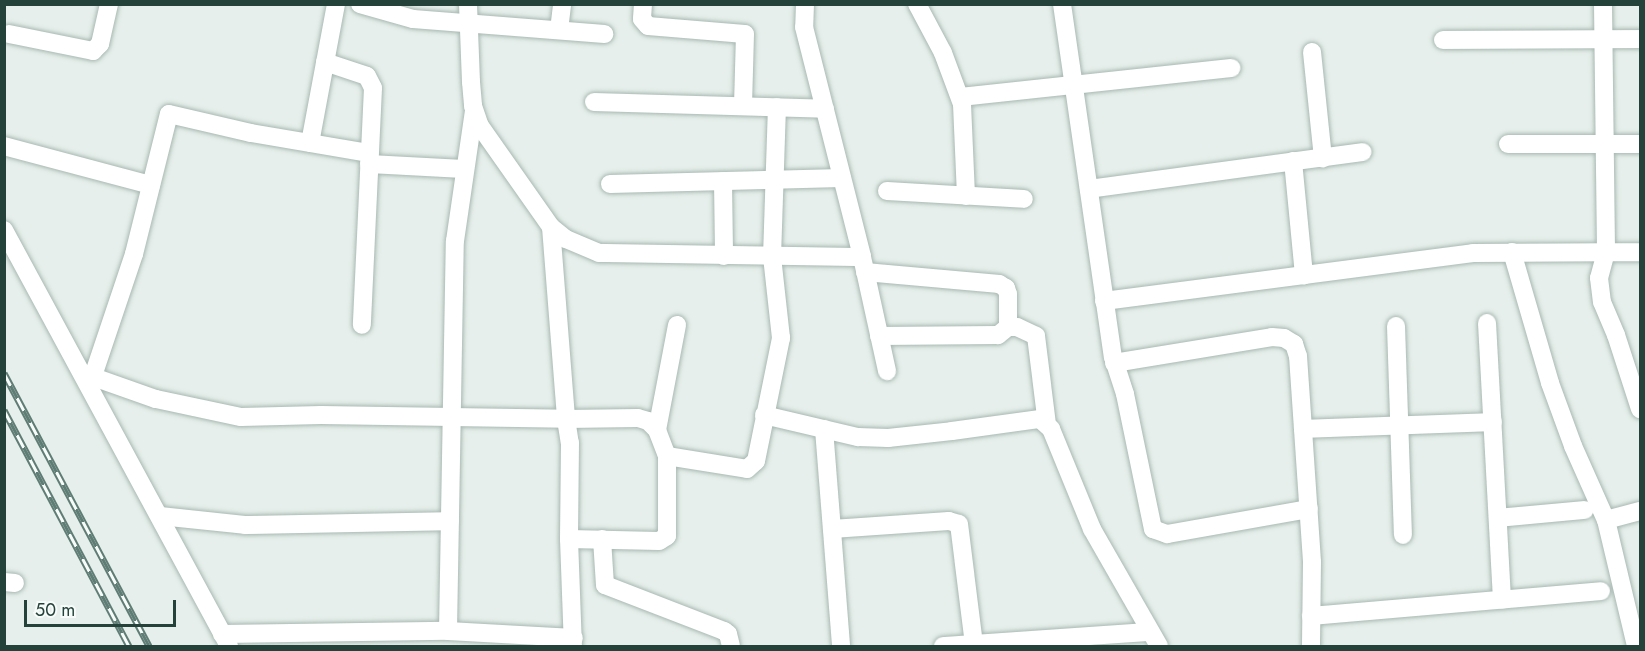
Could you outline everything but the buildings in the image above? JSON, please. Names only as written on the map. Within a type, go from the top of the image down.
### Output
[{"type":"street","points":[[9,34],[93,51],[100,44],[109,4]]},
{"type":"street","points":[[310,143],[336,4]]},
{"type":"street","points":[[360,4],[399,17],[468,14],[559,30],[604,34]]},
{"type":"street","points":[[559,30],[562,4]]},
{"type":"street","points":[[643,4],[642,19],[648,26],[745,34],[743,106]]},
{"type":"street","points":[[805,4],[804,27],[864,265],[887,371]]},
{"type":"street","points":[[917,4],[943,53],[960,98],[966,196]]},
{"type":"street","points":[[1062,4],[1114,363],[1125,394],[1153,529],[1167,534],[1309,509]]},
{"type":"street","points":[[1603,4],[1606,252],[1599,279],[1602,302],[1616,335],[1641,409]]},
{"type":"street","points":[[448,631],[455,241],[474,109],[468,14]]},
{"type":"street","points":[[1443,40],[1641,39]]},
{"type":"street","points":[[1312,52],[1323,158]]},
{"type":"street","points":[[325,62],[367,76],[372,82],[362,325]]},
{"type":"street","points":[[960,98],[1231,68]]},
{"type":"street","points":[[594,102],[825,109]]},
{"type":"street","points":[[667,456],[747,469],[753,466],[760,448],[764,415],[781,338],[772,256],[777,107]]},
{"type":"street","points":[[474,109],[480,126],[551,227],[566,239],[599,253],[772,256],[864,265],[999,284],[1006,288],[1008,327],[1004,332],[992,336],[879,336]]},
{"type":"street","points":[[88,374],[134,254],[169,114],[310,143],[369,158],[464,169]]},
{"type":"street","points":[[1508,144],[1641,144]]},
{"type":"street","points":[[4,146],[151,185]]},
{"type":"street","points":[[1089,189],[1363,152]]},
{"type":"street","points":[[1293,161],[1304,275]]},
{"type":"street","points":[[610,184],[842,178]]},
{"type":"street","points":[[723,181],[724,256]]},
{"type":"street","points":[[886,191],[1024,199]]},
{"type":"street","points":[[4,230],[88,374],[225,640],[448,631],[573,642],[569,540],[570,443],[566,419],[551,227]]},
{"type":"street","points":[[1512,252],[1550,383],[1573,446],[1606,520],[1636,646]]},
{"type":"street","points":[[1104,301],[1473,253],[1641,252]]},
{"type":"street","points":[[1487,323],[1502,600]]},
{"type":"street","points":[[657,430],[677,325]]},
{"type":"street","points":[[1396,326],[1403,535]]},
{"type":"street","points":[[943,646],[1155,639],[1092,529],[1047,424],[1036,336],[1017,327],[1008,327]]},
{"type":"street","points":[[1114,363],[1272,337],[1284,338],[1294,344],[1298,356],[1309,509],[1311,646]]},
{"type":"street","points":[[88,374],[156,399],[241,417],[638,418],[648,421],[657,430],[667,456],[669,530],[665,540],[569,540]]},
{"type":"street","points":[[764,415],[858,437],[888,438],[1030,419],[1040,419],[1047,424]]},
{"type":"street","points":[[1303,429],[1493,422]]},
{"type":"street","points":[[824,429],[841,646]]},
{"type":"street","points":[[1498,518],[1585,510]]},
{"type":"street","points":[[1606,520],[1641,511]]},
{"type":"street","points":[[160,516],[245,525],[450,521]]},
{"type":"street","points":[[832,529],[949,520],[959,524],[974,645]]},
{"type":"street","points":[[602,539],[605,585],[724,631],[728,634],[731,646]]},
{"type":"street","points":[[1311,616],[1601,591]]},
{"type":"railway","points":[[4,373],[149,646]]},
{"type":"railway","points":[[4,410],[129,646]]}]
